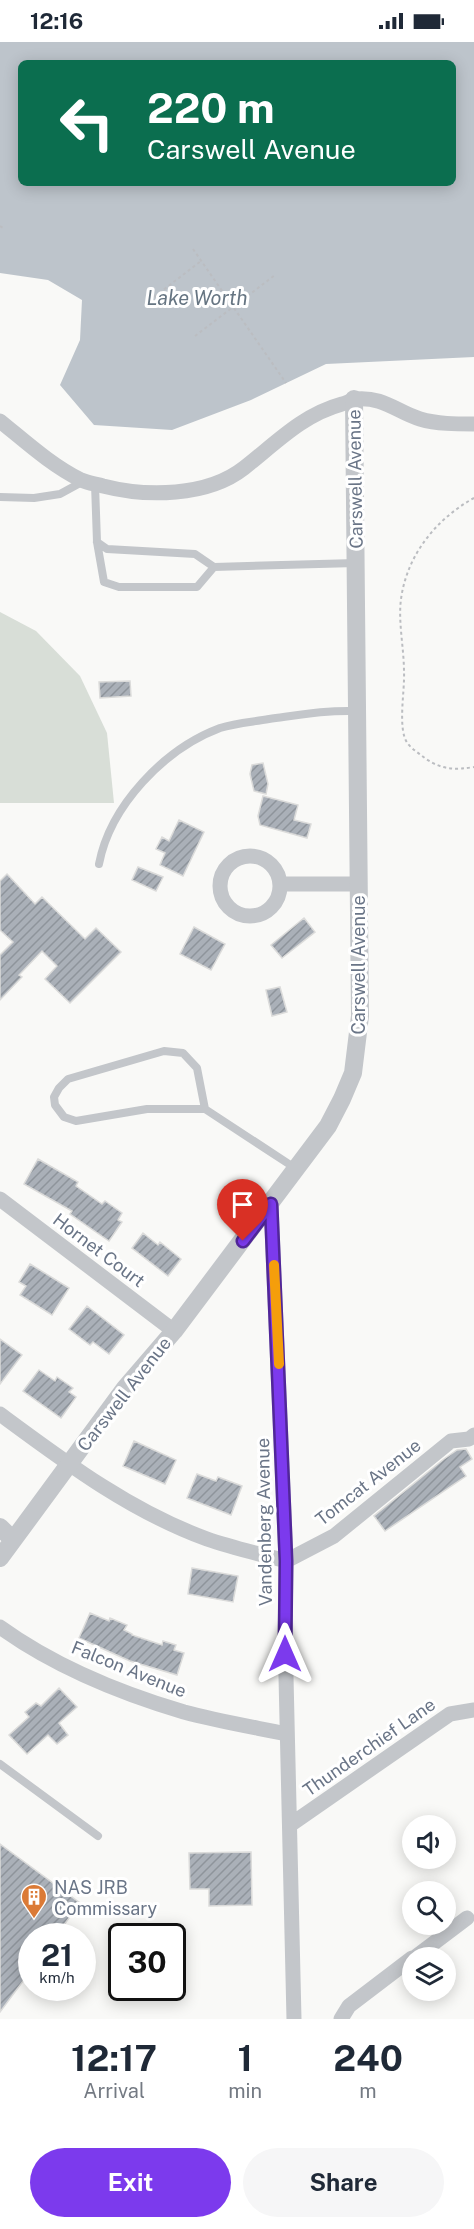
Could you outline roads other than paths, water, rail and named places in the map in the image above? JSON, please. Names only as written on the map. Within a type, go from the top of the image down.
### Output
[{"type":"street","points":[[0,421],[52,464],[89,483],[125,491],[166,493],[186,490],[226,478],[244,468],[305,419],[334,405],[354,399],[387,403],[418,419],[448,424],[474,424]]},
{"type":"street","name":"Carswell Avenue","points":[[0,1558],[125,1388],[174,1331],[297,1169],[328,1126],[353,1073],[360,1016],[354,399]]},
{"type":"street","points":[[251,855],[270,862],[276,870],[280,884],[278,899],[272,907],[255,916],[236,913],[222,898],[220,879],[231,862],[251,855]]},
{"type":"street","points":[[280,884],[358,884]]},
{"type":"street","name":"Hornet Court","points":[[0,1199],[174,1331]]},
{"type":"street","name":"Vandenberg Avenue","points":[[271,1204],[286,1561],[285,1634],[294,2019]]},
{"type":"street","points":[[0,1414],[69,1466],[126,1501],[161,1519],[207,1538],[286,1561]]},
{"type":"street","name":"Tomcat Avenue","points":[[286,1561],[334,1536],[451,1441],[469,1439],[474,1435]]},
{"type":"street","points":[[0,1527],[13,1540]]},
{"type":"street","name":"Falcon Avenue","points":[[0,1627],[52,1659],[149,1701],[186,1712],[287,1734]]},
{"type":"street","name":"Thunderchief Lane","points":[[291,1825],[450,1714],[474,1710]]},
{"type":"street","points":[[428,1947],[467,1918]]},
{"type":"street","points":[[341,2019],[349,2006],[402,1966]]},
{"type":"lane","points":[[0,497],[34,498],[60,494],[89,483],[104,582],[119,587],[197,587],[214,567]]},
{"type":"lane","points":[[98,542],[106,549],[195,554],[214,567],[356,563]]},
{"type":"lane","points":[[99,864],[103,844],[124,805],[148,776],[181,748],[218,729],[236,723],[328,710],[356,711]]},
{"type":"lane","points":[[205,1109],[197,1068],[183,1053],[164,1051],[68,1079],[58,1088],[54,1097],[55,1105],[64,1117],[76,1121],[147,1108],[205,1109],[297,1169]]},
{"type":"lane","points":[[0,1764],[98,1836]]},
{"type":"water","name":"Lake Worth","points":[[0,42],[474,42],[474,357],[326,364],[251,400],[172,430],[94,425],[60,385],[80,340],[82,300],[48,280],[0,273]]},
{"type":"place","name":"NAS JRB Commissary","points":[[34,1920]]}]
